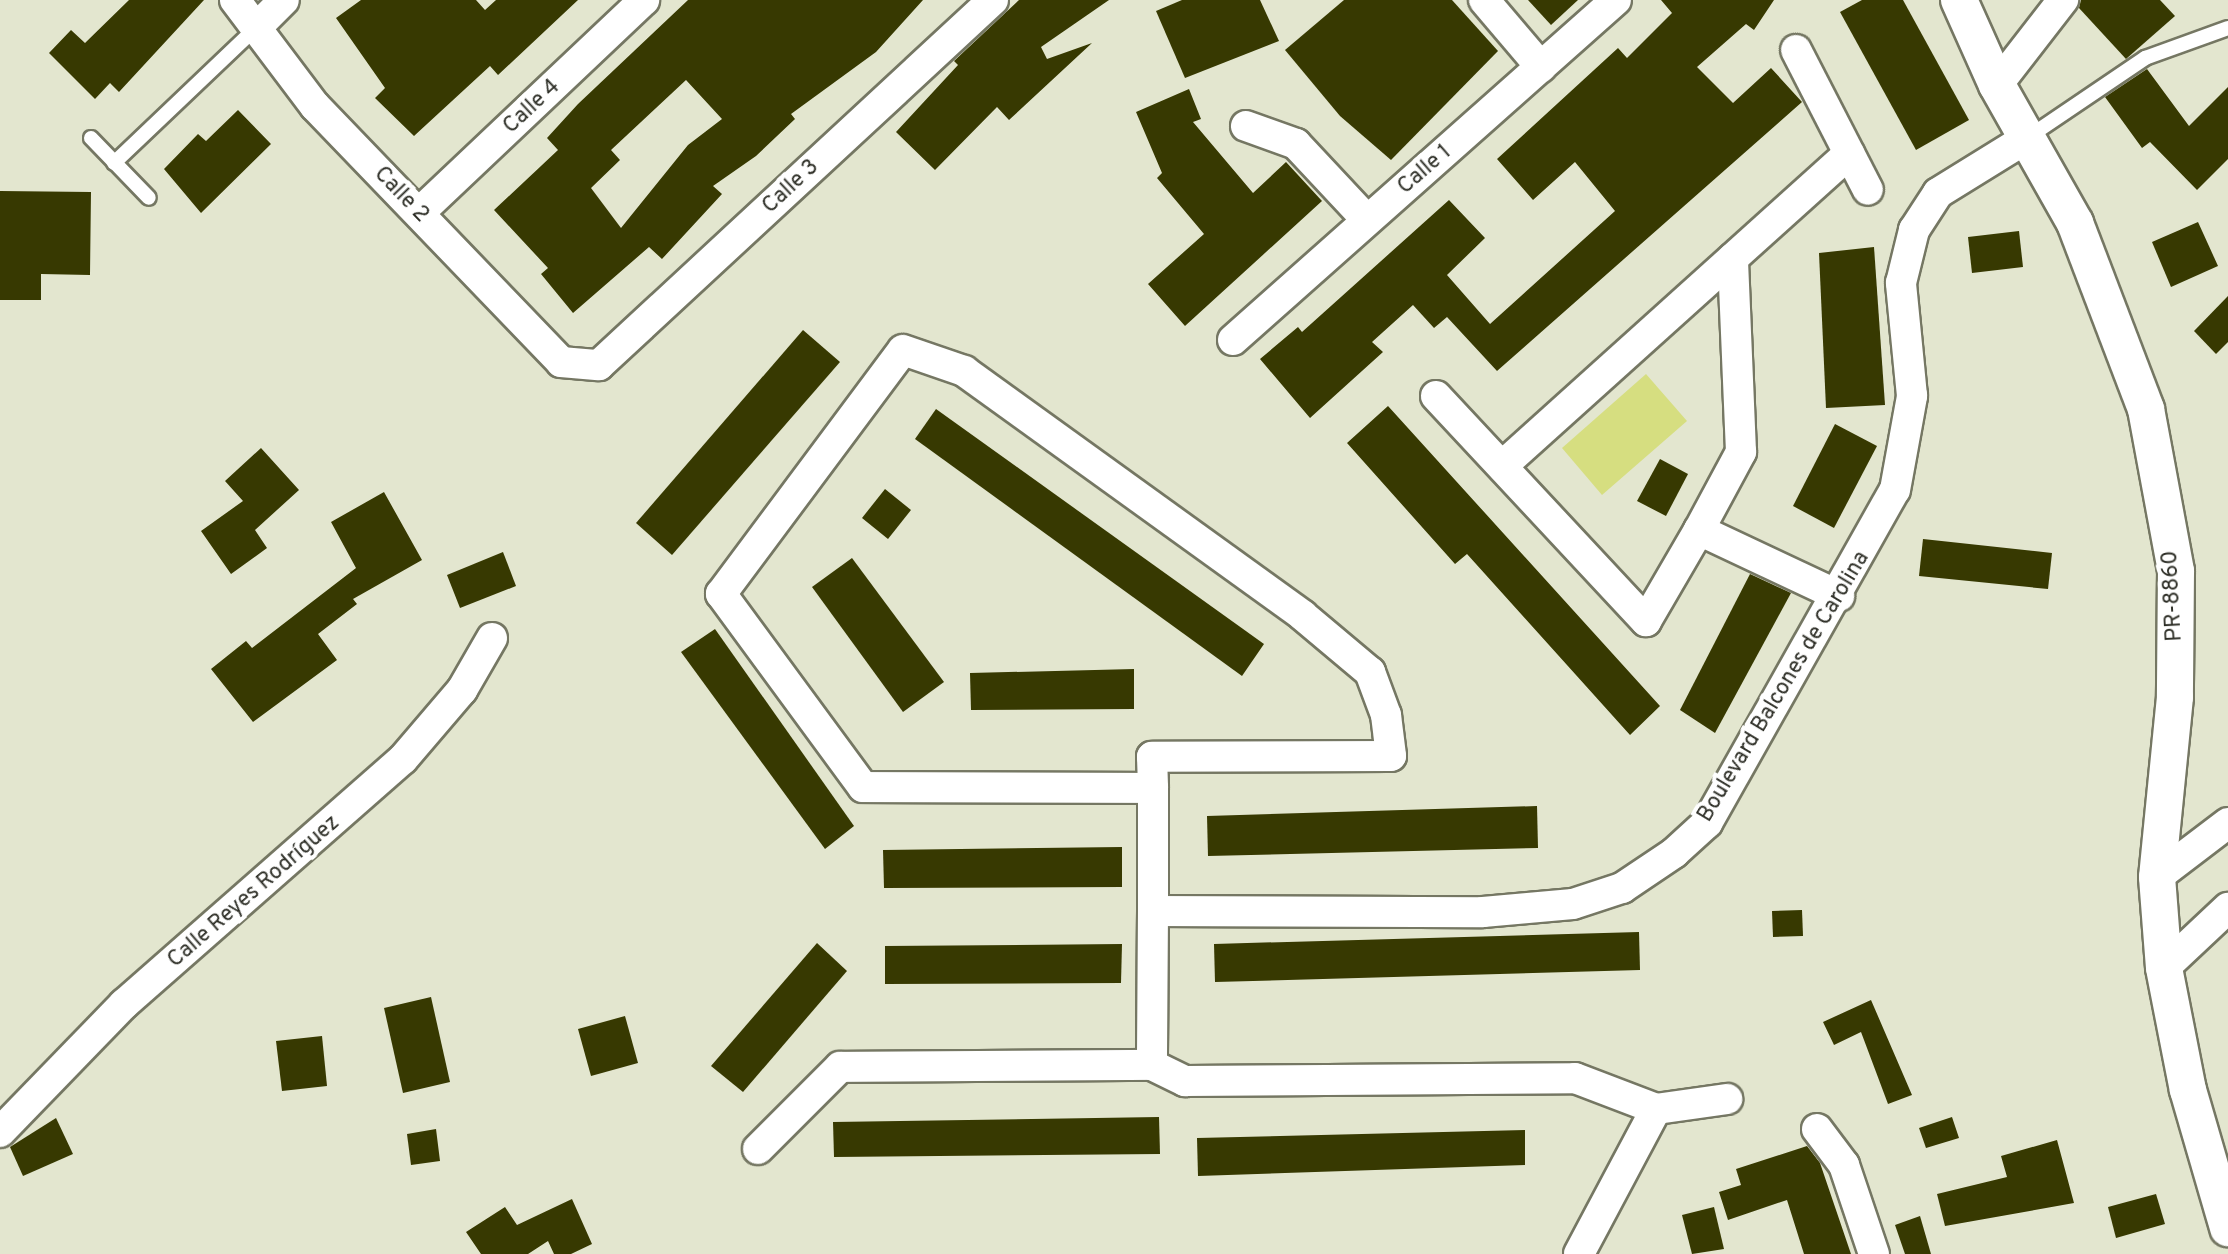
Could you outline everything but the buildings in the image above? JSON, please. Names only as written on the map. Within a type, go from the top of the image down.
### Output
[{"type":"street","name":"Calle 2","points":[[235,0],[259,25],[315,106],[561,362],[586,364]]},
{"type":"street","points":[[259,25],[284,0]]},
{"type":"street","name":"Calle 4","points":[[419,213],[644,0]]},
{"type":"street","name":"Calle 3","points":[[586,364],[599,365],[993,0]]},
{"type":"street","points":[[1484,0],[1541,67]]},
{"type":"street","name":"Calle 1","points":[[1233,340],[1616,0]]},
{"type":"street","name":"PR-8860","points":[[1959,0],[1997,85],[2075,223],[2126,349],[2146,409],[2176,571],[2175,697],[2157,877],[2164,968],[2188,1090],[2228,1228]]},
{"type":"street","points":[[1997,85],[2063,0]]},
{"type":"street","points":[[1796,50],[1868,190]]},
{"type":"street","points":[[1246,126],[1296,144],[1367,220]]},
{"type":"street","name":"Boulevard Balcones de Carolina","points":[[1153,911],[1483,912],[1573,904],[1622,888],[1707,823],[1839,596],[1895,490],[1908,440],[1912,396],[1901,283],[1914,230],[1938,193],[2027,138]]},
{"type":"street","points":[[1502,466],[1849,154]]},
{"type":"street","points":[[1436,396],[1646,621],[1741,452],[1733,258]]},
{"type":"street","points":[[1152,1065],[1153,788],[1152,757],[1391,756],[1370,672],[964,371],[903,350],[721,594],[863,787],[1153,788]]},
{"type":"street","points":[[1699,530],[1839,596]]},
{"type":"street","name":"Calle Reyes Rodríguez","points":[[0,1132],[124,1004],[403,759],[462,690],[492,638]]},
{"type":"street","points":[[2157,877],[2228,823]]},
{"type":"street","points":[[2164,968],[2228,908]]},
{"type":"street","points":[[758,1149],[840,1067],[1152,1065],[1185,1081],[1575,1078],[1656,1109],[1727,1099]]},
{"type":"street","points":[[1579,1254],[1656,1109]]},
{"type":"street","points":[[1817,1129],[1844,1165],[1874,1254]]},
{"type":"lane","points":[[114,163],[259,25]]},
{"type":"lane","points":[[2027,138],[2145,58],[2228,28]]},
{"type":"lane","points":[[91,138],[149,198]]},
{"type":"green space","points":[[1646,374],[1687,421],[1602,495],[1562,448]]}]
